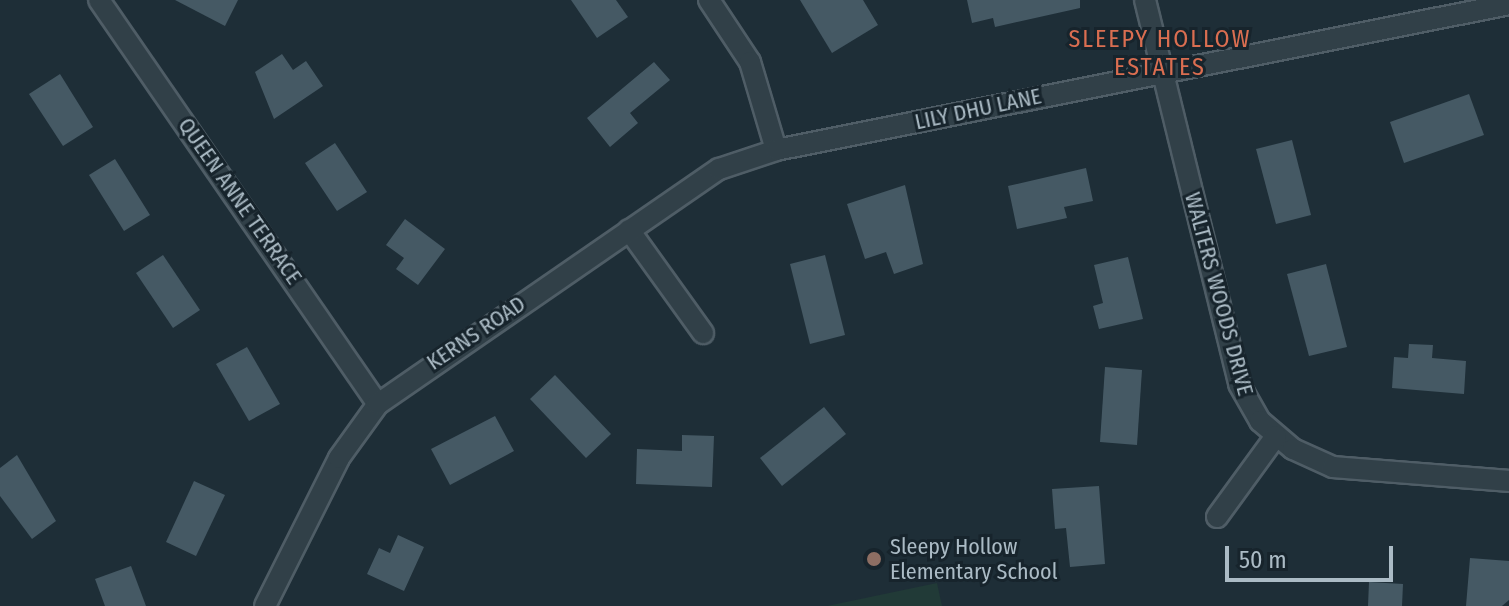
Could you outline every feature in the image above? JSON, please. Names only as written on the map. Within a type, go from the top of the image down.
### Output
[{"type":"street","name":"QUEEN ANNE TERRACE","points":[[99,0],[378,404]]},
{"type":"street","points":[[709,0],[750,62],[776,150]]},
{"type":"street","name":"WALTERS WOODS DRIVE","points":[[1145,0],[1239,384],[1276,436],[1313,460],[1354,471],[1509,481]]},
{"type":"street","name":"LILY DHU LANE","points":[[776,150],[1509,4]]},
{"type":"street","name":"KERNS ROAD","points":[[265,606],[339,458],[378,404],[719,169],[776,150]]},
{"type":"street","points":[[629,230],[703,333]]},
{"type":"street","points":[[1217,517],[1276,436]]},
{"type":"green space","points":[[937,583],[942,606],[827,606]]},
{"type":"building","points":[[175,0],[238,0],[225,26]]},
{"type":"building","points":[[571,0],[616,0],[628,17],[597,38]]},
{"type":"building","points":[[800,0],[863,0],[878,25],[832,53]]},
{"type":"building","points":[[967,0],[1080,0],[1080,8],[995,27],[993,18],[972,23]]},
{"type":"building","points":[[282,54],[293,70],[306,61],[323,86],[274,119],[255,72]]},
{"type":"building","points":[[654,62],[670,80],[630,113],[638,123],[610,147],[587,118]]},
{"type":"building","points":[[60,74],[93,127],[63,146],[29,94]]},
{"type":"building","points":[[1469,94],[1484,135],[1404,163],[1390,122]]},
{"type":"building","points":[[1292,140],[1311,215],[1276,224],[1256,149]]},
{"type":"building","points":[[335,143],[367,192],[337,211],[305,163]]},
{"type":"building","points":[[115,159],[150,215],[124,231],[89,175]]},
{"type":"building","points":[[1086,168],[1093,201],[1064,207],[1067,218],[1017,229],[1008,186]]},
{"type":"building","points":[[905,185],[923,264],[894,274],[886,252],[865,259],[847,204]]},
{"type":"building","points":[[405,219],[445,249],[418,285],[396,269],[404,258],[386,245]]},
{"type":"building","points":[[163,255],[200,310],[173,328],[136,273]]},
{"type":"building","points":[[825,255],[845,335],[810,344],[790,264]]},
{"type":"building","points":[[1128,257],[1143,319],[1099,329],[1093,306],[1103,303],[1094,265]]},
{"type":"building","points":[[1326,264],[1347,347],[1309,356],[1287,274]]},
{"type":"building","points":[[1409,344],[1433,345],[1432,358],[1466,361],[1464,394],[1392,388],[1394,357],[1408,358]]},
{"type":"building","points":[[247,347],[280,404],[249,421],[216,364]]},
{"type":"building","points":[[1105,367],[1142,370],[1137,445],[1100,442]]},
{"type":"building","points":[[555,375],[611,434],[586,458],[530,399]]},
{"type":"building","points":[[824,407],[846,434],[782,486],[760,458]]},
{"type":"building","points":[[495,416],[514,451],[450,485],[431,449]]},
{"type":"building","points":[[682,435],[714,436],[712,487],[636,484],[637,449],[682,451]]},
{"type":"building","points":[[17,455],[56,521],[32,539],[0,496],[0,468]]},
{"type":"building","points":[[194,481],[225,495],[196,556],[166,542]]},
{"type":"building","points":[[1099,486],[1105,564],[1070,567],[1066,528],[1055,529],[1052,489]]},
{"type":"building","points":[[398,535],[424,547],[404,591],[367,574],[379,548],[390,553]]},
{"type":"building","points":[[1470,558],[1509,561],[1509,600],[1502,606],[1466,606]]},
{"type":"building","points":[[131,566],[146,606],[105,606],[95,579]]},
{"type":"building","points":[[1369,582],[1403,584],[1402,606],[1368,606]]},
{"type":"place","name":"Sleepy Hollow Elementary School","points":[[874,559]]},
{"type":"district","name":"SLEEPY HOLLOW ESTATES","points":[[1160,54]]}]
